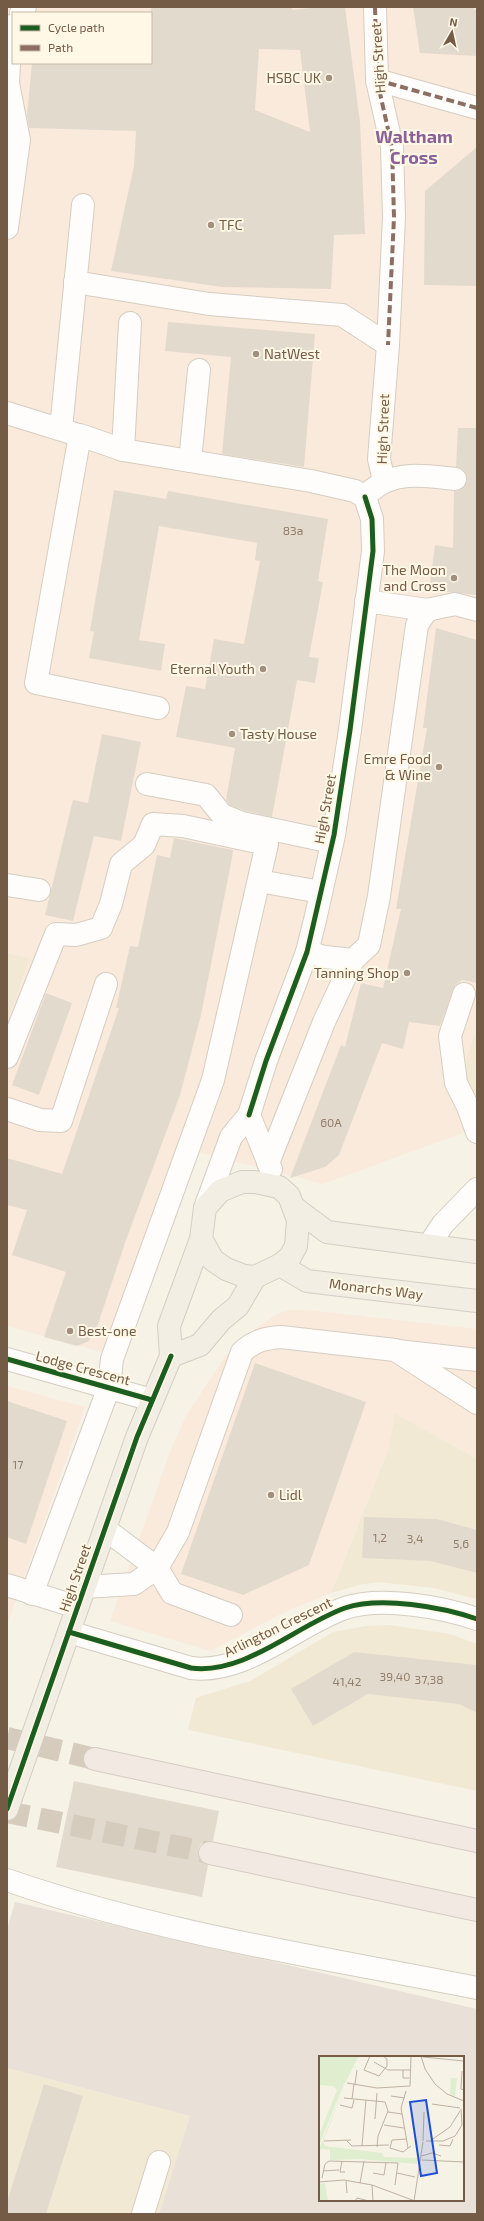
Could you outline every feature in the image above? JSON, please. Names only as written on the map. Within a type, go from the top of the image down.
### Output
[{"type":"highway","points":[[95,1759],[477,1841]]},
{"type":"highway","points":[[210,1853],[477,1910]]},
{"type":"main road","points":[[242,1182],[255,1182],[279,1187],[289,1196],[295,1208],[298,1220],[296,1246],[290,1257],[280,1265],[255,1276],[244,1276],[226,1269],[213,1260],[201,1239],[205,1208],[220,1191],[242,1182]]},
{"type":"main road","points":[[295,1208],[326,1232],[477,1252]]},
{"type":"main road","name":"High Street","points":[[7,1810],[84,1587],[152,1400],[171,1356],[169,1326],[201,1239]]},
{"type":"main road","name":"Monarchs Way","points":[[280,1265],[307,1281],[477,1301]]},
{"type":"main road","points":[[171,1356],[200,1345],[221,1320],[238,1306],[255,1276]]},
{"type":"street","name":"High Street","points":[[205,1208],[231,1137],[249,1115],[266,1061],[307,952],[332,842],[350,730],[373,551],[372,519],[365,497],[384,481],[379,459],[388,345],[394,217],[392,147],[377,80],[375,7]]},
{"type":"street","points":[[7,228],[19,140],[8,83],[12,34]]},
{"type":"street","points":[[377,80],[477,108]]},
{"type":"street","points":[[83,205],[75,282],[71,432],[36,683],[158,708]]},
{"type":"street","points":[[75,282],[210,304],[342,316],[388,345]]},
{"type":"street","points":[[123,450],[130,323]]},
{"type":"street","points":[[190,461],[199,370]]},
{"type":"street","points":[[7,413],[71,432],[123,450],[319,482],[355,491],[365,497]]},
{"type":"street","points":[[384,481],[410,475],[455,479]]},
{"type":"street","points":[[366,601],[427,610],[455,604],[477,610]]},
{"type":"street","points":[[268,1163],[324,1022],[353,960],[369,945],[379,896],[417,625],[427,610]]},
{"type":"street","points":[[146,784],[206,795],[222,815],[242,823],[332,842]]},
{"type":"street","points":[[7,1058],[56,934],[76,935],[101,928],[111,904],[121,864],[144,845],[153,824],[183,826],[268,844],[213,1080],[112,1359],[108,1387],[32,1594]]},
{"type":"street","points":[[259,881],[321,892]]},
{"type":"street","points":[[7,884],[39,890]]},
{"type":"street","points":[[307,952],[325,957],[353,960]]},
{"type":"street","points":[[7,1109],[40,1120],[61,1122],[106,984]]},
{"type":"street","points":[[464,994],[450,1036],[456,1083],[468,1107],[477,1132]]},
{"type":"street","points":[[249,1115],[279,1187]]},
{"type":"street","points":[[429,1245],[443,1224],[477,1190]]},
{"type":"street","points":[[84,1587],[134,1584],[156,1568],[178,1532],[242,1352],[250,1344],[264,1338],[281,1337],[477,1360]]},
{"type":"street","points":[[395,1350],[477,1402]]},
{"type":"street","name":"Lodge Crescent","points":[[7,1359],[152,1400]]},
{"type":"street","points":[[105,1529],[156,1568],[172,1593],[232,1615]]},
{"type":"street","points":[[7,1585],[77,1607]]},
{"type":"street","name":"Arlington Crescent","points":[[68,1632],[191,1668],[205,1670],[233,1664],[345,1608],[369,1604],[430,1606],[477,1619]]},
{"type":"street","points":[[7,1880],[45,1893],[186,1930],[477,1988]]},
{"type":"street","points":[[143,2214],[159,2162]]},
{"type":"shaded area","points":[[7,7],[477,7],[477,1028],[464,1064],[466,1078],[455,1106],[468,1131],[323,1184],[179,1147],[105,1353],[7,1326],[7,1024],[30,958],[7,953]]},
{"type":"shaded area","points":[[7,953],[30,958],[7,1024]]},
{"type":"shaded area","points":[[477,1028],[477,1111],[466,1078],[464,1064]]},
{"type":"shaded area","points":[[287,1310],[308,1310],[477,1329],[477,1459],[395,1413],[388,1450],[331,1593],[285,1612],[210,1651],[110,1621],[170,1452],[186,1416],[226,1355],[248,1334],[274,1316]]},
{"type":"shaded area","points":[[7,1386],[85,1407],[7,1625]]},
{"type":"shaded area","points":[[395,1413],[477,1459],[477,1599],[434,1588],[378,1582],[359,1585],[331,1593],[388,1450]]},
{"type":"shaded area","points":[[389,1625],[450,1634],[477,1644],[477,1791],[188,1730],[196,1698],[250,1681],[333,1632],[366,1626]]},
{"type":"shaded area","points":[[15,1902],[477,2009],[477,2214],[159,2214],[190,2116],[7,2068],[7,1929]]},
{"type":"shaded area","points":[[7,2068],[190,2116],[159,2214],[7,2214]]},
{"type":"building","points":[[151,7],[292,7],[292,10],[319,7],[345,7],[360,122],[365,234],[334,235],[331,289],[222,287],[111,271],[134,166],[136,131],[29,128],[27,115],[32,64],[152,64]],"holes":[[[259,49],[300,50],[310,132],[255,110]]]},
{"type":"building","points":[[413,7],[474,7],[474,10],[477,10],[477,56],[420,53]]},
{"type":"building","points":[[477,147],[477,286],[424,285],[425,191]]},
{"type":"building","points":[[168,322],[315,334],[304,467],[222,454],[231,357],[165,351]]},
{"type":"building","points":[[458,428],[477,428],[477,595],[429,590],[435,545],[453,548],[454,491],[460,490],[467,481],[466,474],[462,469],[456,467]]},
{"type":"building","points":[[114,490],[166,499],[168,491],[328,519],[318,581],[323,582],[309,657],[319,658],[315,683],[297,680],[272,817],[246,811],[230,805],[226,800],[235,748],[176,737],[186,686],[205,689],[214,639],[244,644],[260,561],[255,560],[257,543],[159,526],[139,640],[165,644],[161,671],[89,658],[94,632],[90,631]]},
{"type":"building","points":[[436,628],[477,640],[477,983],[462,980],[455,985],[440,1026],[409,1022],[403,1049],[382,1043],[339,1155],[325,1167],[290,1178],[341,1045],[345,1047],[361,983],[383,988],[401,909],[396,909],[427,728],[423,728]]},
{"type":"building","points":[[102,734],[141,742],[121,841],[94,836],[73,921],[45,915],[73,800],[88,803]]},
{"type":"building","points":[[174,838],[233,850],[232,858],[201,1015],[180,1095],[126,1240],[98,1324],[89,1341],[77,1346],[44,1337],[66,1272],[12,1255],[27,1210],[7,1205],[7,1158],[62,1174],[119,1008],[116,1008],[130,946],[138,947],[157,855],[170,858]]},
{"type":"building","points":[[46,993],[72,1003],[39,1095],[12,1085]]},
{"type":"building","name":"Lidl","points":[[255,1363],[366,1402],[309,1565],[243,1595],[181,1574]]},
{"type":"building","points":[[7,1401],[67,1421],[26,1544],[7,1537]]},
{"type":"building","points":[[364,1517],[437,1519],[477,1530],[477,1573],[431,1561],[362,1558]]},
{"type":"building","points":[[354,1652],[477,1665],[477,1713],[459,1704],[368,1694],[313,1726],[291,1689]]},
{"type":"building","points":[[74,1781],[219,1811],[213,1841],[206,1841],[200,1845],[198,1851],[201,1862],[208,1865],[202,1897],[56,1867]]},
{"type":"building","points":[[44,2084],[83,2096],[46,2214],[7,2214],[7,2202]]},
{"type":"tunnel","points":[[7,1738],[95,1759]]},
{"type":"tunnel","points":[[7,1812],[210,1853]]},
{"type":"marked path","points":[[375,7],[377,80],[392,147],[394,217],[388,345]]},
{"type":"marked path","points":[[377,80],[477,108]]},
{"type":"cycle path","points":[[249,1115],[266,1061],[307,952],[334,835],[350,730],[373,551],[372,519],[365,497]]},
{"type":"cycle path","points":[[7,1809],[137,1437],[171,1356]]},
{"type":"cycle path","points":[[7,1359],[152,1400]]},
{"type":"cycle path","points":[[69,1632],[191,1668],[211,1668],[231,1664],[250,1657],[326,1616],[345,1608],[360,1605],[376,1603],[411,1604],[477,1619]]},
{"type":"place","name":"HSBC UK","points":[[329,78]]},
{"type":"place","name":"TFC","points":[[211,225]]},
{"type":"place","name":"NatWest","points":[[256,354]]},
{"type":"place","name":"The Moon and Cross","points":[[454,578]]},
{"type":"place","name":"Eternal Youth","points":[[263,669]]},
{"type":"place","name":"Tasty House","points":[[232,734]]},
{"type":"place","name":"Emre Food & Wine","points":[[439,767]]},
{"type":"place","name":"Tanning Shop","points":[[407,973]]},
{"type":"place","name":"Best-one","points":[[70,1331]]},
{"type":"place","name":"Lidl","points":[[271,1495]]},
{"type":"district","name":"Waltham Cross","points":[[414,147]]}]
